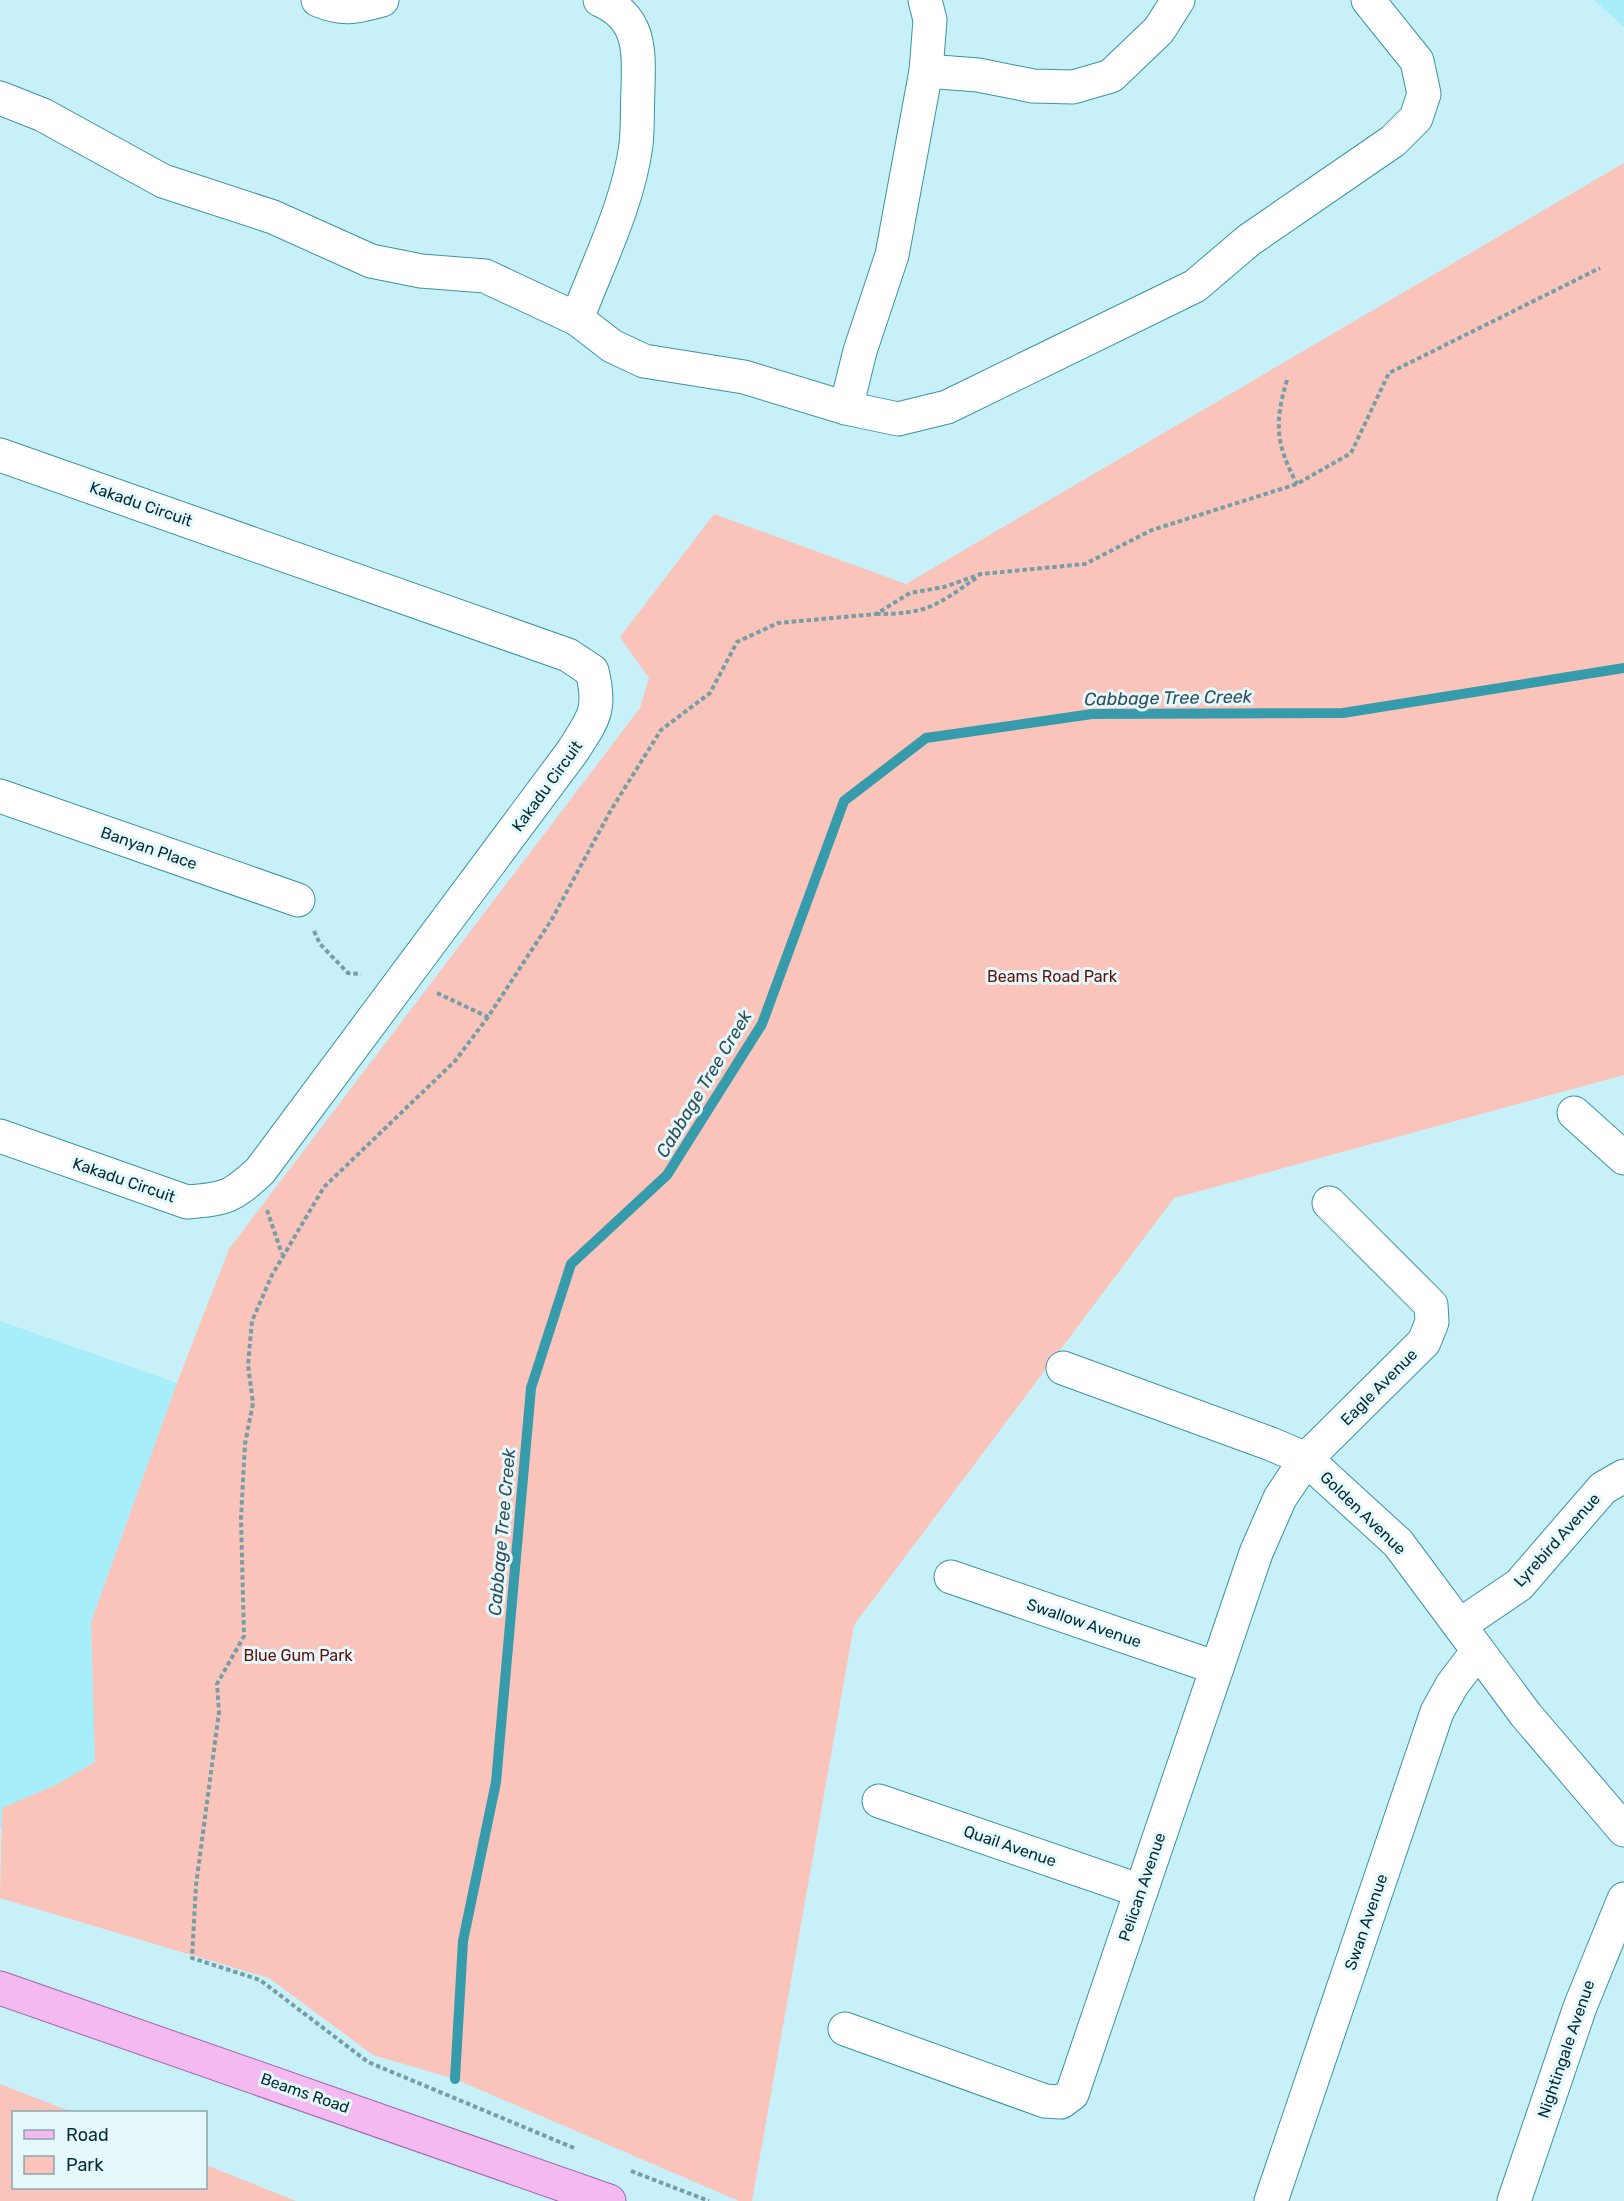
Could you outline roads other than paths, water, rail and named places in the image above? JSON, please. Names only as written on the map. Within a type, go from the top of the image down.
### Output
[{"type":"main road","name":"Beams Road","points":[[0,1988],[609,2201]]},
{"type":"street","points":[[318,0],[333,6],[352,8],[382,0]]},
{"type":"street","points":[[577,320],[626,190],[636,144],[639,53],[631,24],[612,5],[600,0]]},
{"type":"street","points":[[846,408],[860,351],[892,255],[926,71],[930,20],[925,0]]},
{"type":"street","points":[[926,71],[978,75],[1033,87],[1074,87],[1111,76],[1159,30],[1178,0]]},
{"type":"street","points":[[0,98],[43,116],[164,181],[273,218],[371,261],[421,271],[485,276],[577,320],[612,346],[644,361],[744,377],[846,408],[898,419],[947,407],[1195,286],[1250,240],[1393,141],[1416,118],[1424,94],[1417,61],[1368,0]]},
{"type":"street","name":"Kakadu Circuit","points":[[0,455],[568,655],[592,671],[598,697],[591,723],[406,978],[260,1171],[236,1193],[211,1200],[187,1202],[0,1136]]},
{"type":"street","name":"Banyan Place","points":[[0,796],[298,900]]},
{"type":"street","points":[[1574,1113],[1624,1158]]},
{"type":"street","name":"Eagle Avenue","points":[[1306,1459],[1424,1342],[1432,1323],[1431,1305],[1329,1203]]},
{"type":"street","name":"Golden Avenue","points":[[1063,1368],[1306,1459],[1398,1543],[1526,1715],[1622,1823]]},
{"type":"street","name":"Pelican Avenue","points":[[845,2029],[1045,2101],[1061,2102],[1072,2094],[1256,1553],[1280,1498],[1306,1459]]},
{"type":"street","name":"Lyrebird Avenue","points":[[1469,1638],[1519,1585],[1603,1488],[1624,1476]]},
{"type":"street","name":"Swallow Avenue","points":[[951,1577],[1217,1668]]},
{"type":"street","name":"Swan Avenue","points":[[1271,2201],[1437,1712],[1452,1685],[1469,1638]]},
{"type":"street","name":"Quail Avenue","points":[[879,1801],[1141,1890]]},
{"type":"street","name":"Nightingale Avenue","points":[[1514,2201],[1580,2007],[1624,1899]]},
{"type":"waterway","name":"Cabbage Tree Creek","points":[[455,2079],[463,1941],[496,1782],[531,1388],[571,1264],[667,1175],[762,1024],[844,801],[926,738],[1092,714],[1343,713],[1624,668]]},
{"type":"park label","name":"Beams Road Park","points":[[1052,976]]},
{"type":"park label","name":"Blue Gum Park","points":[[298,1655]]}]
